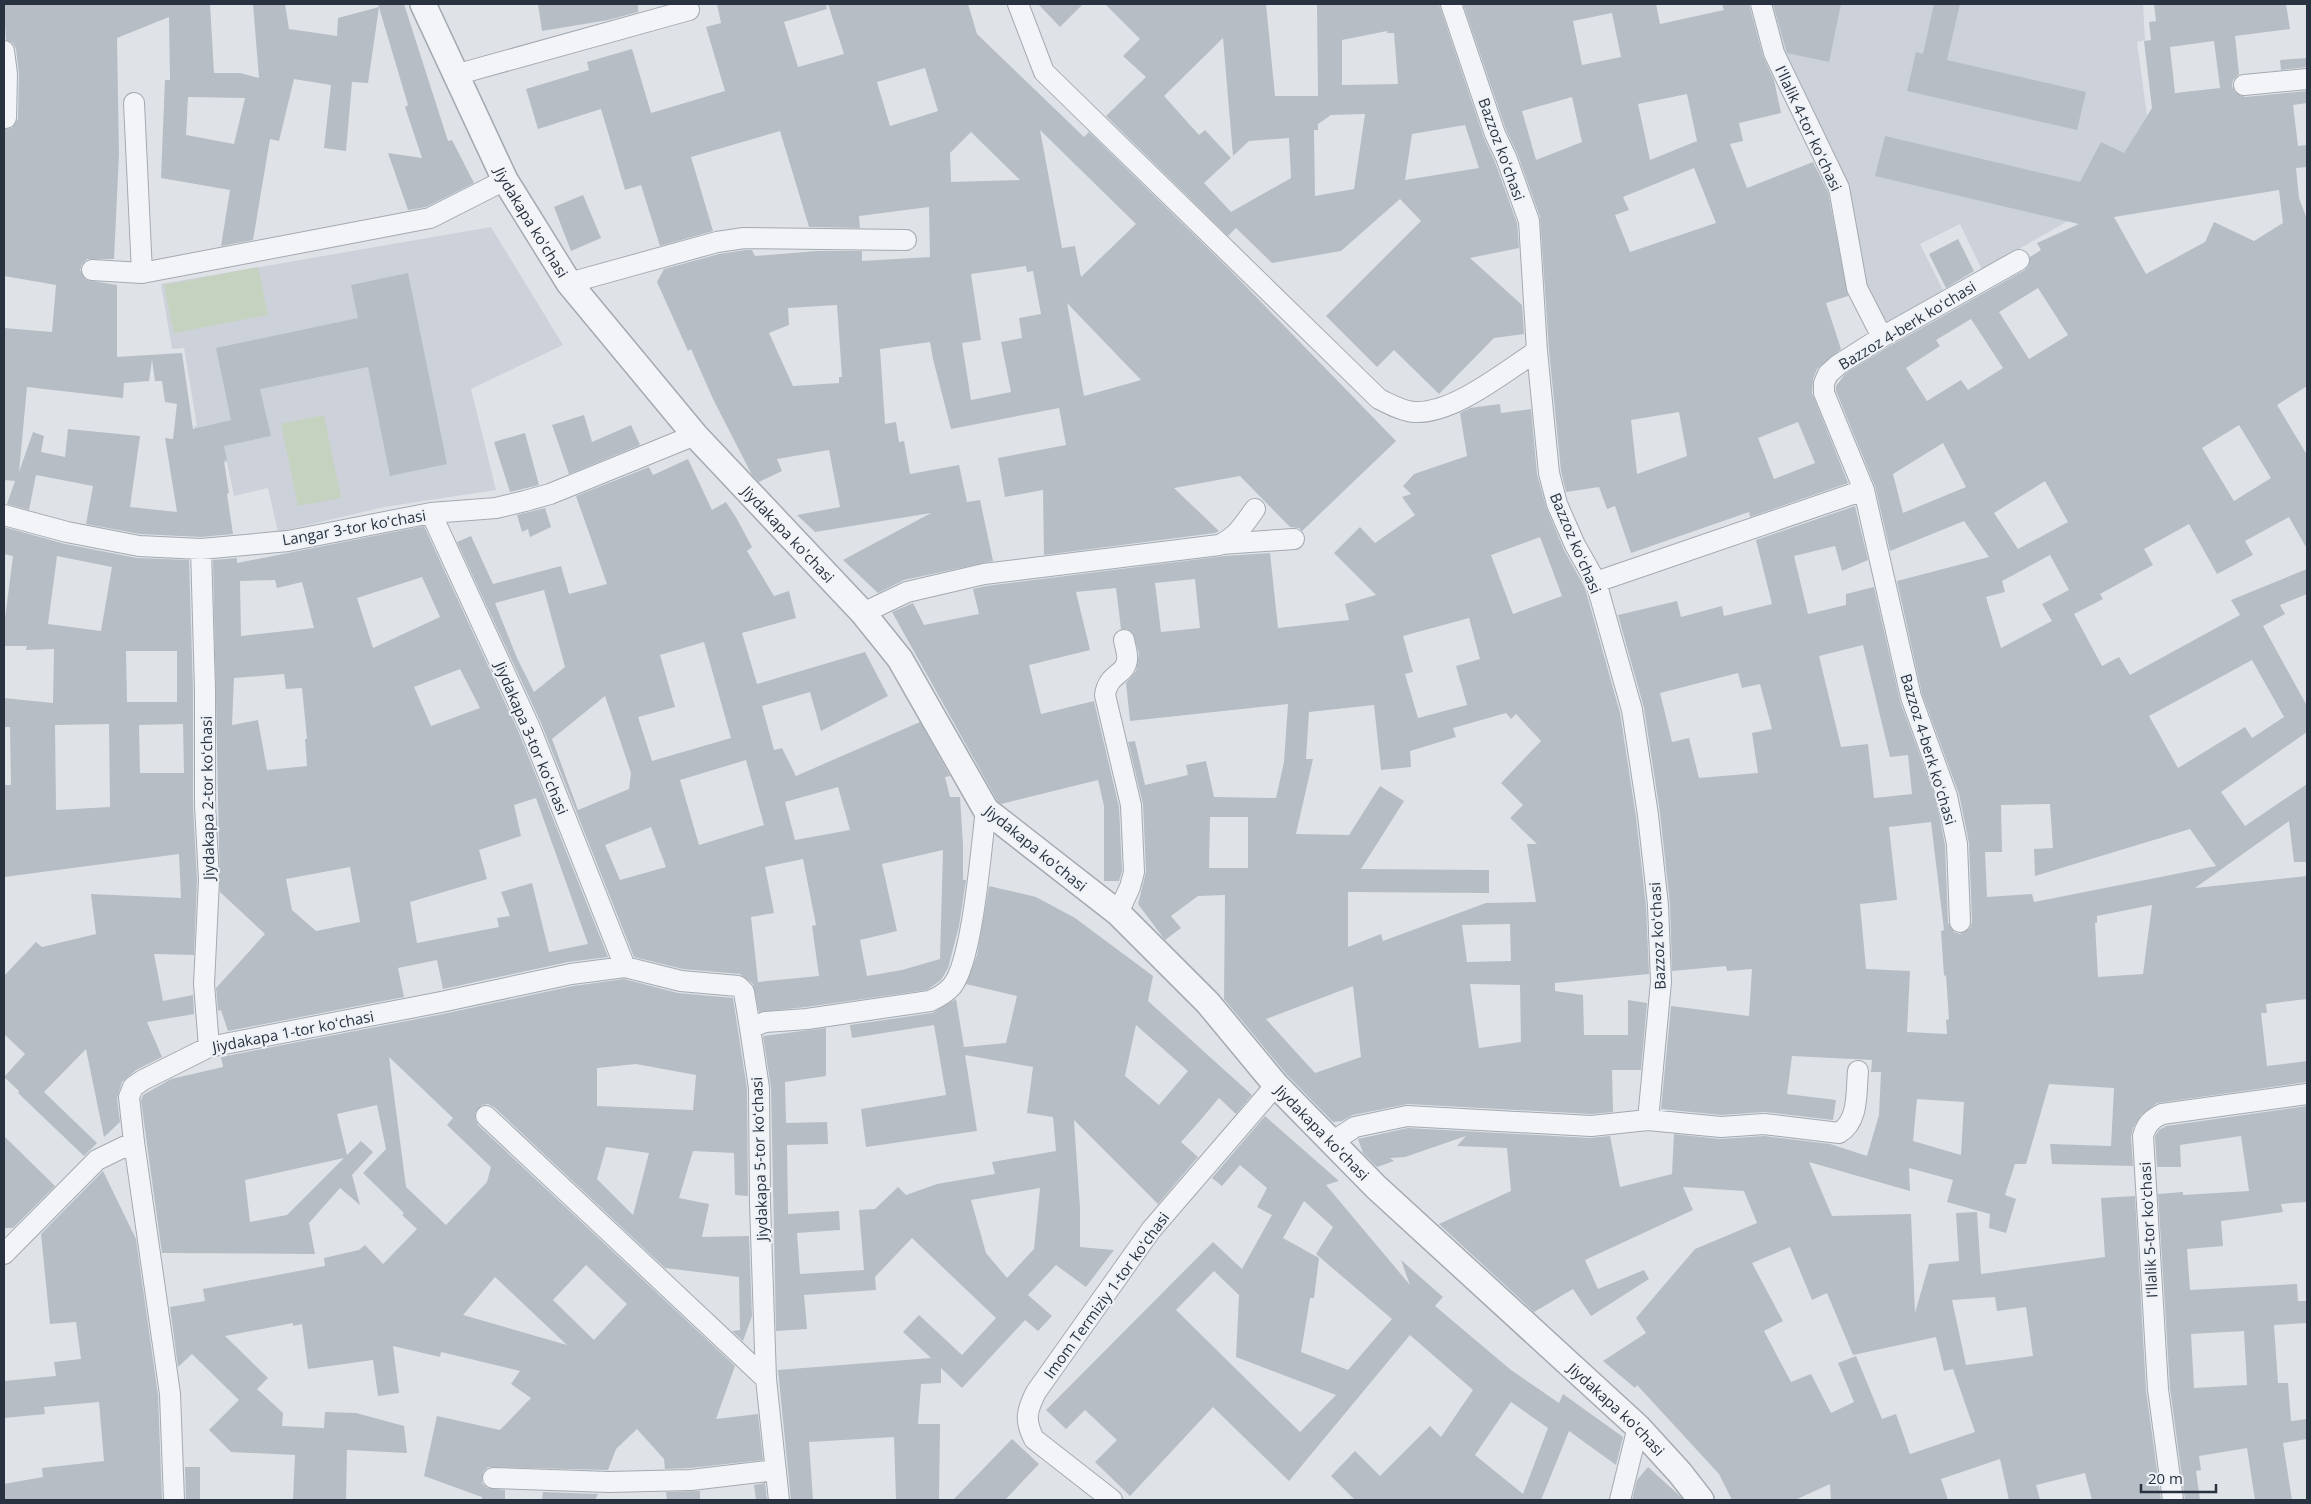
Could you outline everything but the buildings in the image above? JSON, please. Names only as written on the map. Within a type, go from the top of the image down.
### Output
[{"type":"street","name":"Jiydakapa ko'chasi","points":[[423,4],[505,180],[569,283],[695,435],[863,613],[900,659],[986,810],[1118,913],[1208,1003],[1276,1085],[1376,1187],[1498,1301],[1638,1427],[1680,1473],[1701,1500]]},
{"type":"street","points":[[1018,4],[1044,72],[1378,398],[1401,410],[1414,412],[1433,411],[1458,401],[1537,351]]},
{"type":"street","name":"Bazzoz koʻchasi","points":[[1451,4],[1495,134],[1506,157],[1529,222],[1537,351],[1549,473],[1557,504],[1575,545],[1596,582],[1632,710],[1648,815],[1658,904],[1662,982],[1648,1120]]},
{"type":"street","name":"Iʻllalik 4-tor koʻchasi","points":[[1762,4],[1774,53],[1840,188],[1857,288],[1882,337]]},
{"type":"street","points":[[456,75],[689,10]]},
{"type":"street","points":[[4,51],[6,118]]},
{"type":"street","points":[[2244,85],[2307,79]]},
{"type":"street","points":[[134,103],[142,273]]},
{"type":"street","points":[[92,270],[142,273],[430,218],[505,180]]},
{"type":"street","points":[[569,283],[717,242],[744,238],[906,240]]},
{"type":"street","name":"Bazzoz 4-berk koʻchasi","points":[[1960,922],[1957,844],[1952,815],[1937,765],[1911,697],[1864,490],[1824,393],[1824,383],[1828,374],[1838,365],[1882,337],[2019,260]]},
{"type":"street","name":"Langar 3-tor koʻchasi","points":[[4,515],[67,532],[139,546],[201,550],[288,540],[431,513],[496,508],[533,499],[695,435]]},
{"type":"street","points":[[1596,582],[1864,490]]},
{"type":"street","points":[[1219,545],[1231,540],[1255,509]]},
{"type":"street","name":"Jiydakapa 3-tor koʻchasi","points":[[431,513],[530,728],[625,966]]},
{"type":"street","points":[[863,613],[907,592],[984,574],[1219,545],[1294,539]]},
{"type":"street","name":"Jiydakapa 2-tor koʻchasi","points":[[201,550],[205,690],[205,805],[209,880],[204,984],[209,1047]]},
{"type":"street","points":[[1118,913],[1130,887],[1134,872],[1131,805],[1105,696],[1106,685],[1125,666],[1127,658],[1124,640]]},
{"type":"street","points":[[750,1028],[765,1022],[807,1019],[930,1001],[944,994],[953,985],[961,966],[970,930],[986,810]]},
{"type":"street","name":"Jiydakapa 1-tor koʻchasi","points":[[174,1500],[170,1394],[134,1142],[129,1097],[132,1087],[209,1047],[441,1002],[571,974],[625,966],[681,981],[738,986],[744,992],[750,1028]]},
{"type":"street","name":"Jiydakapa 5-tor koʻchasi","points":[[750,1028],[759,1088],[760,1203],[766,1378],[780,1500]]},
{"type":"street","points":[[1332,1142],[1355,1126],[1407,1116],[1591,1126],[1648,1120],[1721,1127],[1764,1124],[1839,1133],[1848,1128],[1853,1118],[1858,1071]]},
{"type":"street","name":"Imom Termiziy 1-tor koʻchasi","points":[[1112,1500],[1034,1439],[1027,1426],[1026,1416],[1028,1407],[1042,1384],[1151,1230],[1276,1085]]},
{"type":"street","name":"Iʻllalik 5-tor koʻchasi","points":[[2173,1500],[2158,1389],[2147,1221],[2143,1136],[2145,1128],[2154,1118],[2162,1114],[2307,1094]]},
{"type":"street","points":[[486,1116],[766,1378]]},
{"type":"street","points":[[4,1254],[97,1160],[134,1142]]},
{"type":"street","points":[[1620,1500],[1638,1427]]},
{"type":"street","points":[[493,1478],[609,1482],[691,1480],[776,1470]]},
{"type":"shaded area","points":[[1767,4],[2143,4],[2145,40],[2137,42],[2147,116],[2108,179],[2068,221],[1982,270],[1960,224],[1920,244],[1944,292],[1883,326],[1861,283],[1842,186],[1776,51]]},
{"type":"shaded area","points":[[491,227],[563,345],[471,389],[496,490],[384,507],[278,532],[268,488],[234,496],[227,462],[201,467],[194,426],[197,426],[184,348],[172,349],[161,284]]},
{"type":"green space","points":[[258,267],[268,315],[174,333],[164,285]]},
{"type":"green space","points":[[324,415],[341,498],[298,506],[281,424]]}]
